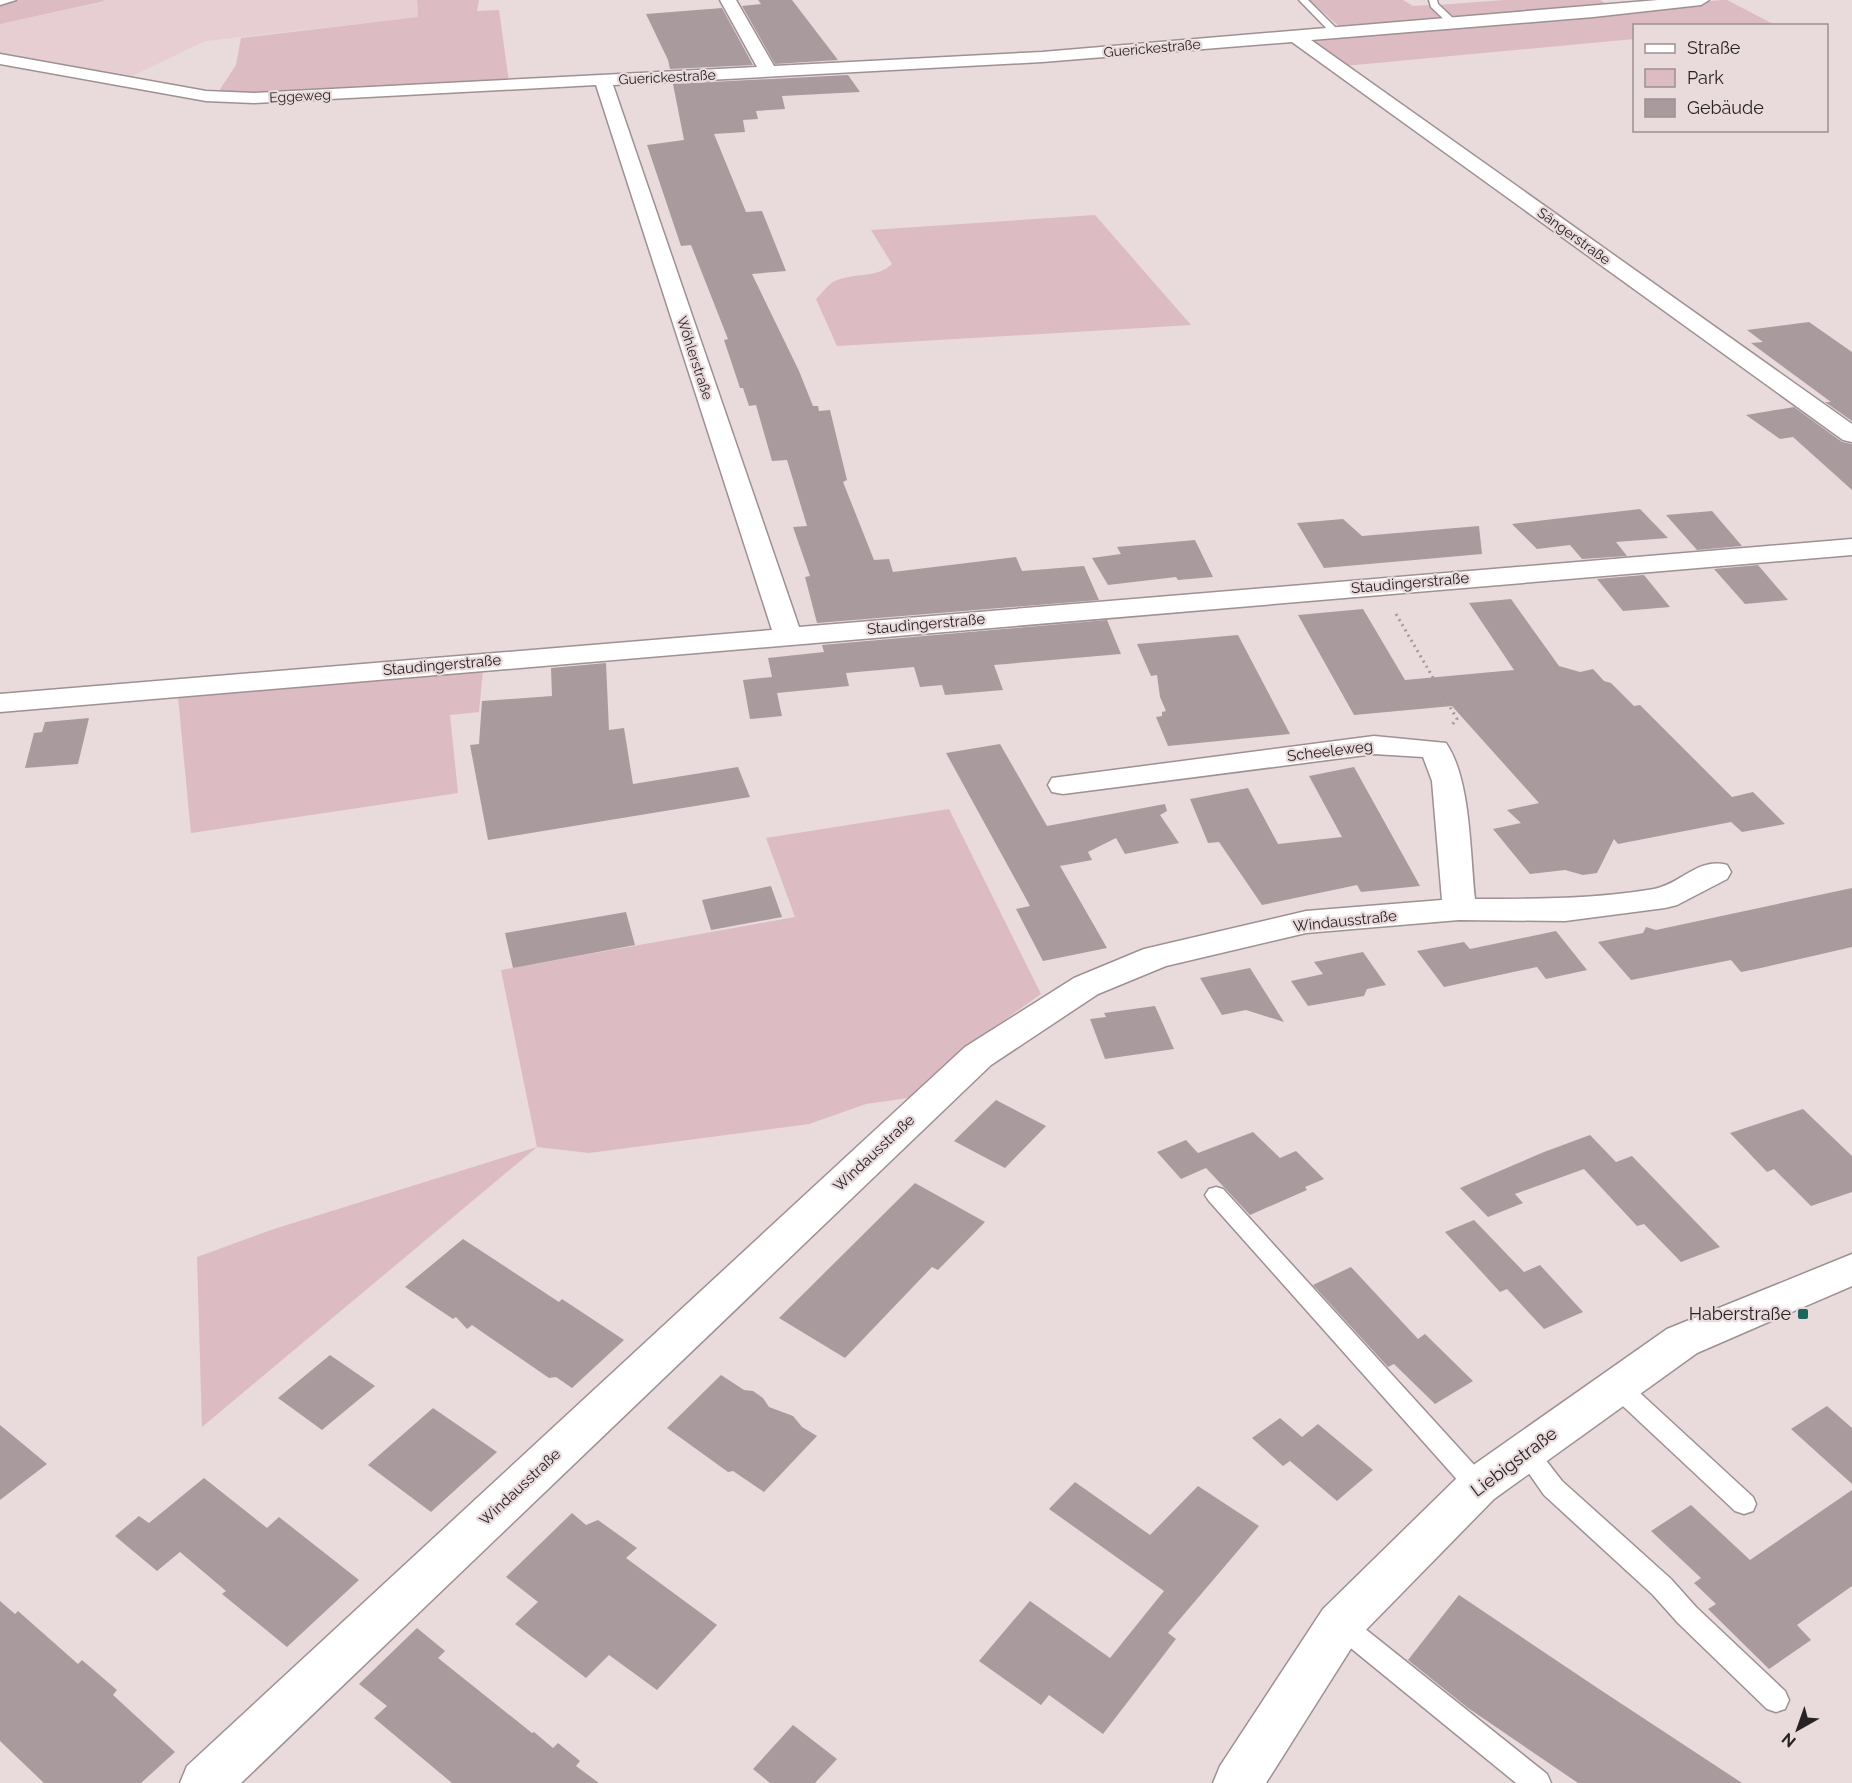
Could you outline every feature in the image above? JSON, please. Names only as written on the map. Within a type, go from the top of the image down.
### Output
[{"type":"street","points":[[728,0],[770,72]]},
{"type":"street","name":"Guerickestraße","points":[[603,81],[1042,57],[1296,37],[1701,0]]},
{"type":"street","name":"Sängerstraße","points":[[1296,37],[1852,435]]},
{"type":"street","name":"Eggeweg","points":[[0,59],[206,96],[254,98],[603,81]]},
{"type":"street","name":"Wöhlerstraße","points":[[603,81],[788,635]]},
{"type":"street","name":"Staudingerstraße","points":[[0,703],[1852,547]]},
{"type":"street","name":"Scheeleweg","points":[[1063,785],[1374,745],[1435,749]]},
{"type":"street","points":[[1435,749],[1447,781],[1459,909]]},
{"type":"street","name":"Windausstraße","points":[[206,1783],[978,1056],[1086,986],[1156,957],[1306,922],[1459,909],[1565,910],[1665,898],[1715,872]]},
{"type":"street","name":"Liebigstraße","points":[[1238,1783],[1340,1624],[1478,1486],[1682,1341],[1852,1269]]},
{"type":"lane","points":[[0,3],[12,0]]},
{"type":"lane","points":[[1304,0],[1336,33]]},
{"type":"lane","points":[[1433,0],[1434,5],[1453,23]]},
{"type":"lane","points":[[1216,1195],[1478,1486]]},
{"type":"lane","points":[[1618,1387],[1744,1504]]},
{"type":"lane","points":[[1526,1452],[1553,1488],[1662,1587],[1687,1615],[1776,1700]]},
{"type":"lane","points":[[1340,1624],[1537,1783]]},
{"type":"path","points":[[1379,586],[1457,719],[1435,749]]},
{"type":"shaded area","points":[[102,0],[417,0],[418,17],[205,41],[126,79],[0,56],[0,24],[104,2]]},
{"type":"green space","points":[[19,0],[105,1],[0,24],[0,4]]},
{"type":"green space","points":[[417,0],[479,0],[477,11],[499,10],[509,82],[217,94],[236,65],[241,38],[418,17]]},
{"type":"green space","points":[[1309,0],[1403,0],[1413,6],[1428,5],[1443,18],[1341,28]]},
{"type":"green space","points":[[1504,0],[1600,0],[1612,7],[1452,19],[1438,5]]},
{"type":"green space","points":[[1722,0],[1727,0],[1773,24],[1633,24],[1633,39],[1344,66],[1308,38]]},
{"type":"green space","points":[[1095,215],[1191,325],[837,346],[816,299],[833,282],[879,272],[892,264],[871,230]]},
{"type":"green space","points":[[483,670],[479,712],[450,715],[458,793],[191,833],[178,697]]},
{"type":"green space","points":[[949,809],[1041,994],[973,1042],[908,1098],[866,1104],[809,1124],[589,1153],[537,1147],[501,970],[795,917],[766,838]]},
{"type":"green space","points":[[537,1147],[202,1427],[197,1257],[274,1229]]},
{"type":"building","points":[[758,0],[792,0],[838,60],[775,64],[742,6],[761,4]]},
{"type":"building","points":[[722,8],[753,65],[670,69],[646,14]]},
{"type":"building","points":[[848,75],[860,92],[782,96],[785,109],[756,111],[758,119],[743,120],[745,132],[714,134],[746,212],[762,211],[786,271],[752,274],[799,371],[813,406],[818,406],[819,411],[830,410],[847,480],[843,482],[874,560],[889,559],[893,572],[1016,557],[1022,571],[1084,566],[1099,600],[817,623],[805,577],[810,576],[793,527],[807,526],[787,460],[772,461],[756,405],[749,406],[743,388],[740,388],[724,340],[728,339],[691,245],[681,246],[647,145],[684,140],[673,84]]},
{"type":"building","points":[[1809,322],[1852,352],[1852,421],[1825,402],[1831,402],[1751,343],[1763,342],[1747,330]]},
{"type":"building","points":[[1794,407],[1842,442],[1852,444],[1852,490],[1793,437],[1780,439],[1746,415]]},
{"type":"building","points":[[1640,509],[1668,538],[1616,542],[1627,556],[1582,559],[1570,545],[1537,549],[1512,524]]},
{"type":"building","points":[[1712,511],[1742,546],[1697,550],[1666,515]]},
{"type":"building","points":[[1343,519],[1362,536],[1479,526],[1482,554],[1324,568],[1297,523]]},
{"type":"building","points":[[1195,540],[1213,577],[1178,580],[1176,577],[1108,585],[1092,558],[1121,554],[1117,547]]},
{"type":"building","points":[[1758,565],[1788,600],[1745,604],[1714,569]]},
{"type":"building","points":[[1644,575],[1670,607],[1623,611],[1597,579]]},
{"type":"building","points":[[1511,599],[1559,666],[1580,672],[1593,669],[1634,706],[1640,705],[1732,797],[1753,792],[1785,824],[1742,832],[1731,822],[1618,844],[1614,839],[1597,873],[1583,875],[1565,870],[1530,874],[1493,829],[1521,823],[1507,810],[1539,803],[1452,706],[1354,715],[1298,615],[1363,609],[1405,680],[1514,670],[1469,603]]},
{"type":"building","points":[[1107,620],[1121,654],[994,665],[1003,690],[945,695],[942,685],[920,687],[914,667],[846,673],[849,686],[777,693],[782,716],[750,719],[743,680],[772,677],[768,658],[824,652],[822,645]]},
{"type":"building","points":[[1238,635],[1290,734],[1168,746],[1156,717],[1162,716],[1162,712],[1166,711],[1160,697],[1157,675],[1151,676],[1137,644]]},
{"type":"building","points":[[606,663],[609,730],[624,728],[633,784],[738,767],[750,797],[488,840],[470,745],[479,744],[482,701],[552,696],[551,668]]},
{"type":"building","points":[[89,718],[78,764],[25,768],[34,733],[42,732],[45,722]]},
{"type":"building","points":[[1000,744],[1047,826],[1165,804],[1167,811],[1160,815],[1179,843],[1125,854],[1116,838],[1088,852],[1092,860],[1060,866],[1107,948],[1043,961],[1016,909],[1030,906],[946,753]]},
{"type":"building","points":[[1354,767],[1420,886],[1361,892],[1357,885],[1262,905],[1219,842],[1208,843],[1190,799],[1248,788],[1278,844],[1342,837],[1309,776]]},
{"type":"building","points":[[771,886],[782,917],[711,930],[702,900]]},
{"type":"building","points":[[1852,888],[1852,947],[1761,968],[1741,972],[1731,960],[1631,980],[1598,942],[1643,933],[1646,927],[1656,930]]},
{"type":"building","points":[[626,912],[635,945],[513,968],[505,933]]},
{"type":"building","points":[[1556,931],[1587,970],[1546,979],[1537,967],[1444,987],[1417,951],[1464,942],[1470,949]]},
{"type":"building","points":[[1363,952],[1386,985],[1367,989],[1364,996],[1308,1006],[1291,981],[1323,974],[1314,962]]},
{"type":"building","points":[[1250,968],[1284,1022],[1246,1010],[1222,1015],[1200,978]]},
{"type":"building","points":[[1155,1006],[1174,1049],[1105,1059],[1090,1019],[1106,1017],[1104,1013]]},
{"type":"building","points":[[996,1100],[1046,1126],[1005,1168],[954,1141]]},
{"type":"building","points":[[1803,1109],[1852,1156],[1852,1192],[1811,1206],[1774,1169],[1767,1172],[1730,1133]]},
{"type":"building","points":[[1253,1132],[1280,1158],[1296,1151],[1324,1179],[1305,1187],[1307,1190],[1250,1215],[1206,1168],[1181,1179],[1157,1152],[1186,1140],[1198,1153]]},
{"type":"building","points":[[1590,1135],[1616,1162],[1632,1156],[1720,1247],[1681,1262],[1644,1224],[1637,1226],[1584,1169],[1515,1194],[1523,1203],[1488,1217],[1460,1188]]},
{"type":"building","points":[[915,1183],[985,1222],[938,1270],[932,1267],[845,1358],[779,1318]]},
{"type":"building","points":[[1474,1220],[1524,1272],[1540,1265],[1583,1312],[1544,1329],[1507,1289],[1500,1292],[1445,1232]]},
{"type":"building","points":[[463,1239],[559,1302],[562,1299],[624,1340],[572,1388],[556,1377],[549,1378],[472,1325],[467,1329],[456,1317],[453,1319],[405,1287]]},
{"type":"building","points":[[1351,1267],[1418,1339],[1425,1334],[1473,1381],[1435,1404],[1394,1364],[1388,1367],[1313,1285]]},
{"type":"building","points":[[330,1355],[375,1386],[322,1430],[278,1398]]},
{"type":"building","points":[[721,1375],[744,1390],[753,1391],[763,1398],[769,1407],[793,1416],[802,1427],[817,1436],[764,1492],[733,1471],[728,1472],[667,1428]]},
{"type":"building","points":[[1827,1406],[1852,1428],[1852,1484],[1791,1429]]},
{"type":"building","points":[[433,1408],[497,1452],[431,1512],[368,1465]]},
{"type":"building","points":[[1280,1418],[1302,1437],[1318,1424],[1373,1470],[1337,1501],[1290,1461],[1283,1466],[1252,1438]]},
{"type":"building","points":[[0,1425],[47,1464],[0,1500]]},
{"type":"building","points":[[204,1478],[267,1528],[279,1517],[359,1580],[287,1647],[222,1594],[226,1591],[180,1552],[157,1571],[115,1536],[139,1516],[149,1523]]},
{"type":"building","points":[[1075,1482],[1150,1535],[1198,1486],[1259,1526],[1168,1633],[1176,1639],[1103,1734],[1049,1695],[1041,1705],[979,1661],[1030,1601],[1110,1658],[1164,1591],[1049,1509]]},
{"type":"building","points":[[1852,1490],[1852,1586],[1797,1625],[1811,1640],[1769,1669],[1708,1609],[1716,1604],[1694,1583],[1701,1578],[1651,1531],[1691,1505],[1750,1560]]},
{"type":"building","points":[[572,1513],[586,1525],[598,1520],[637,1548],[626,1558],[717,1625],[657,1690],[609,1655],[586,1678],[515,1624],[538,1602],[506,1577]]},
{"type":"building","points":[[1459,1595],[1742,1783],[1578,1783],[1468,1708],[1408,1660]]},
{"type":"building","points":[[0,1601],[15,1614],[18,1611],[78,1664],[82,1660],[117,1690],[113,1695],[175,1752],[141,1783],[44,1783],[0,1741]]},
{"type":"building","points":[[417,1628],[445,1651],[438,1658],[553,1748],[558,1743],[580,1761],[576,1766],[599,1783],[452,1783],[374,1718],[387,1706],[359,1684]]},
{"type":"building","points":[[793,1725],[837,1759],[815,1783],[770,1783],[753,1769]]},
{"type":"place","name":"Haberstraße","points":[[1803,1314]]}]
